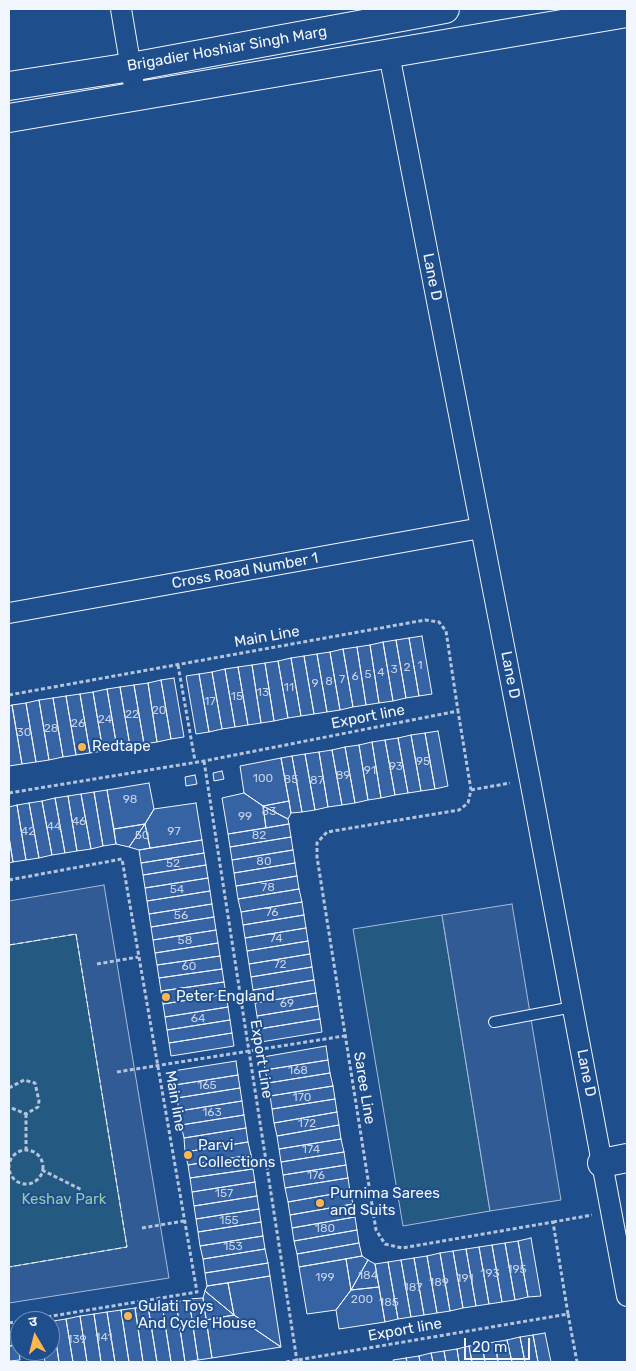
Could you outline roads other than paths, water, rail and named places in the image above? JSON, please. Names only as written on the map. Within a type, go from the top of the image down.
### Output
[{"type":"street","points":[[121,9],[136,98]]},
{"type":"street","name":"Brigadier Hoshiar Singh Marg","points":[[9,86],[131,67],[445,9]]},
{"type":"street","points":[[9,118],[136,98],[627,13]]},
{"type":"street","name":"Lane D","points":[[389,54],[574,1007],[615,1161],[612,1211],[627,1296]]},
{"type":"street","name":"Cross Road Number 1","points":[[9,613],[481,528]]},
{"type":"lane","points":[[494,1022],[574,1007]]},
{"type":"place","name":"Redtape","points":[[82,747]]},
{"type":"place","name":"Peter England","points":[[166,997]]},
{"type":"place","name":"Parvi Collections","points":[[188,1155]]},
{"type":"place","name":"Purnima Sarees and Suits","points":[[320,1203]]},
{"type":"place","name":"Gulati Toys And Cycle House","points":[[128,1316]]},
{"type":"park label","name":"Keshav Park","points":[[64,1200]]}]
